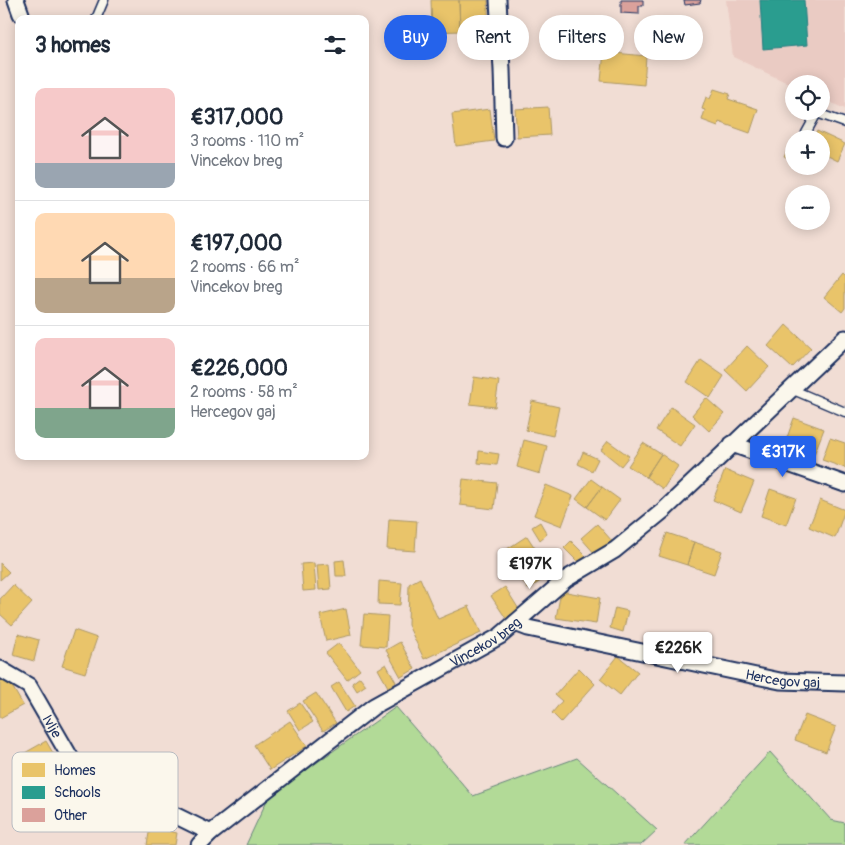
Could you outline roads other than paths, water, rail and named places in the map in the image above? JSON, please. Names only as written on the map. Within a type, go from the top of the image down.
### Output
[{"type":"street","points":[[498,0],[504,138]]},
{"type":"street","name":"Vincekov breg","points":[[199,845],[211,833],[374,706],[500,636],[566,579],[615,550],[664,510],[845,338]]},
{"type":"street","points":[[732,444],[845,484]]},
{"type":"street","name":"Hercegov gaj","points":[[515,623],[537,630],[780,681],[845,683]]},
{"type":"street","name":"Ivlje","points":[[0,669],[29,686],[68,752]]},
{"type":"street","name":"Ivlje","points":[[178,817],[211,833]]},
{"type":"lane","points":[[98,15],[104,0]]},
{"type":"lane","points":[[808,130],[817,113],[845,123]]},
{"type":"lane","points":[[791,389],[845,412]]}]
